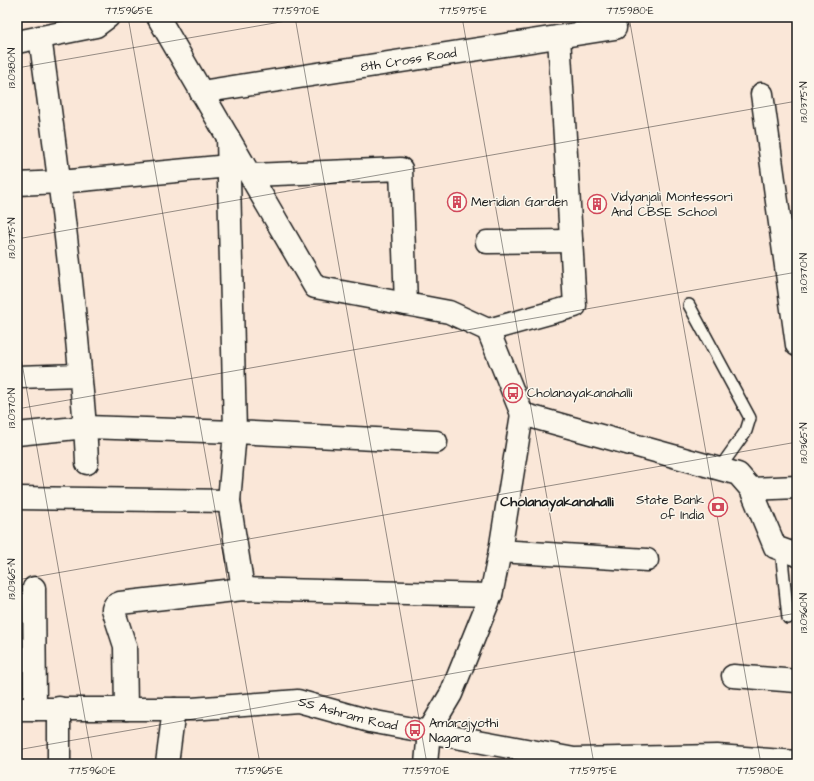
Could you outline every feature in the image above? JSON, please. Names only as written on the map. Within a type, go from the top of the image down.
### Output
[{"type":"street","points":[[17,42],[96,26],[108,17]]},
{"type":"street","points":[[158,17],[315,287],[449,312],[488,330],[575,306],[559,37]]},
{"type":"street","name":"8th Cross Road","points":[[201,92],[615,28]]},
{"type":"street","points":[[40,37],[60,182],[71,278],[86,427],[87,463]]},
{"type":"street","points":[[762,94],[797,345]]},
{"type":"street","points":[[228,137],[235,432],[229,501],[243,589]]},
{"type":"street","points":[[17,184],[60,182],[229,166]]},
{"type":"street","points":[[250,175],[401,169],[406,304]]},
{"type":"street","points":[[487,242],[571,241]]},
{"type":"street","points":[[426,764],[429,731],[451,694],[491,595],[500,551],[522,414],[488,330]]},
{"type":"street","points":[[17,377],[80,375]]},
{"type":"street","points":[[522,414],[738,474],[751,489],[775,546],[789,552]]},
{"type":"street","points":[[17,434],[86,427],[235,432],[436,442]]},
{"type":"street","points":[[751,489],[797,487]]},
{"type":"street","points":[[17,498],[229,501]]},
{"type":"street","points":[[500,551],[647,560]]},
{"type":"street","points":[[26,709],[34,588]]},
{"type":"street","points":[[126,709],[125,646],[113,609],[115,605],[120,603],[243,589],[491,595]]},
{"type":"street","points":[[733,676],[797,681]]},
{"type":"street","name":"SS Ashram Road","points":[[26,709],[192,709],[298,701],[370,721],[415,730],[429,731],[544,759],[797,762]]},
{"type":"street","points":[[59,764],[60,708]]},
{"type":"street","points":[[167,764],[174,709]]},
{"type":"lane","points":[[689,306],[750,418],[746,431],[719,469]]},
{"type":"lane","points":[[788,618],[789,552]]},
{"type":"place","name":"Meridian Garden","points":[[457,202]]},
{"type":"place","name":"Vidyanjali Montessori And CBSE School","points":[[597,204]]},
{"type":"place","name":"Cholanayakanahalli","points":[[513,393]]},
{"type":"place","name":"State Bank of India","points":[[718,507]]},
{"type":"place","name":"Amarajyothi Nagara","points":[[415,730]]},
{"type":"district","name":"Cholanayakanahalli","points":[[557,502]]}]
